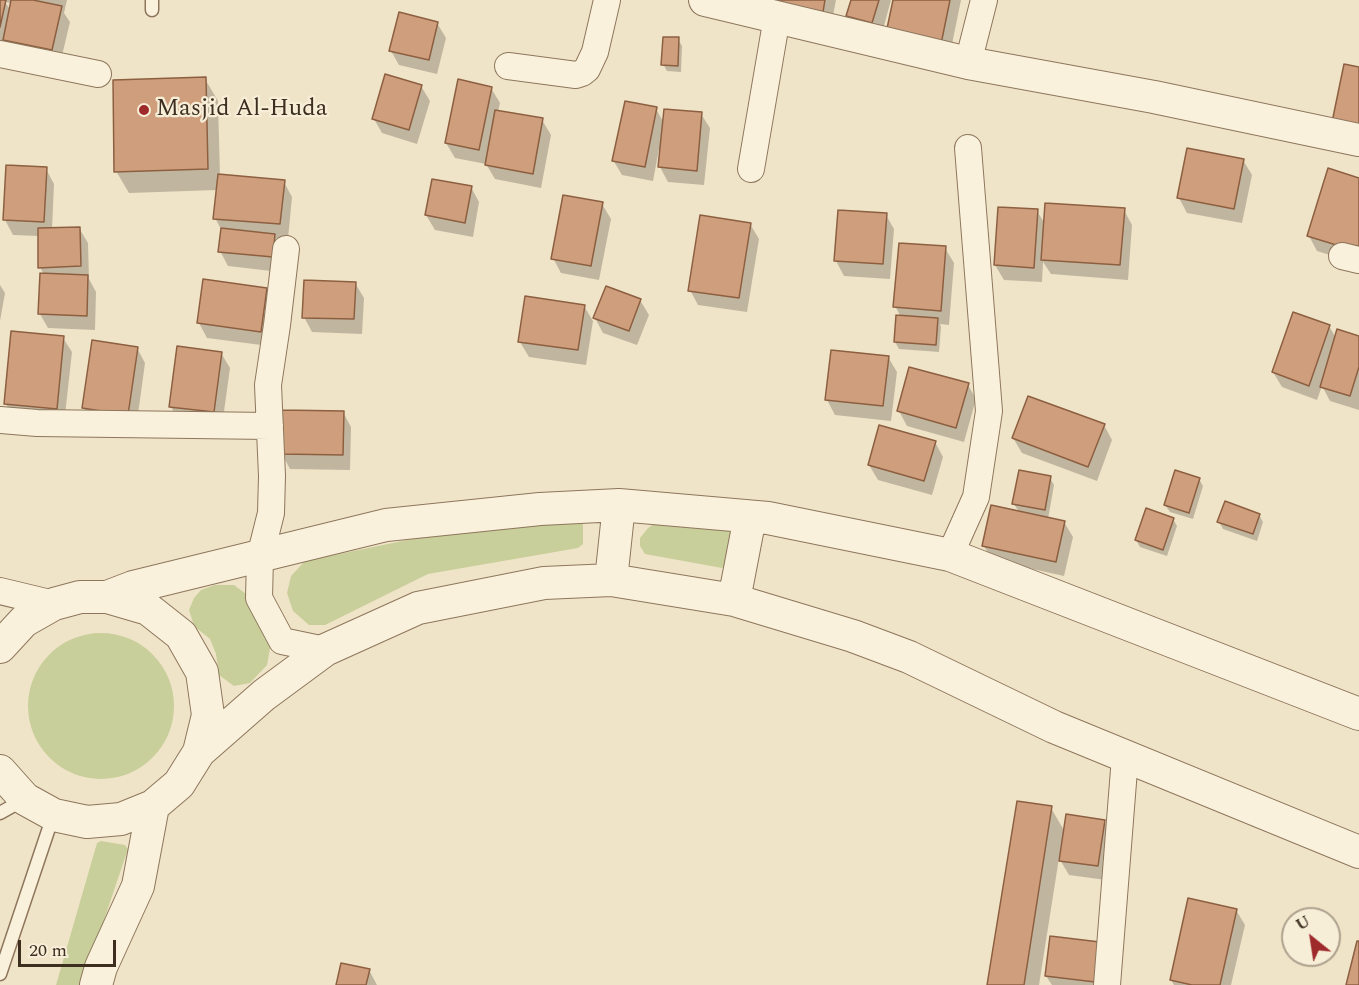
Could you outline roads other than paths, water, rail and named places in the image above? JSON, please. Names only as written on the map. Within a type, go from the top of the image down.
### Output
[{"type":"street","points":[[508,66],[576,75],[582,73],[587,69],[595,52],[607,0]]},
{"type":"street","points":[[705,0],[968,63],[1154,97],[1359,140]]},
{"type":"street","points":[[968,63],[984,0]]},
{"type":"street","points":[[750,169],[777,17]]},
{"type":"street","points":[[0,54],[98,74]]},
{"type":"street","points":[[950,555],[976,497],[989,411],[968,148]]},
{"type":"street","points":[[286,249],[268,385],[271,513],[260,557],[260,598],[282,641],[325,650]]},
{"type":"street","points":[[0,420],[48,423],[270,426]]},
{"type":"street","points":[[107,597],[133,587],[386,525],[540,509],[619,505],[768,518],[950,555],[1359,714]]},
{"type":"street","points":[[611,580],[619,505]]},
{"type":"street","points":[[734,600],[750,517]]},
{"type":"street","points":[[0,771],[13,806],[87,822],[121,819],[153,806],[179,784],[200,752],[264,695],[325,650],[418,608],[544,583],[611,580],[734,600],[853,636],[909,657],[1054,727],[1359,852]]},
{"type":"street","points":[[0,591],[54,604]]},
{"type":"street","points":[[0,647],[24,621],[54,604],[80,597],[107,597],[148,609],[182,635],[202,672],[208,715],[200,752]]},
{"type":"street","points":[[1107,985],[1125,757]]},
{"type":"street","points":[[96,985],[101,967],[138,886],[153,806]]},
{"type":"lane","points":[[0,974],[54,815]]},
{"type":"place","name":"Masjid Al-Huda","points":[[144,110]]}]
